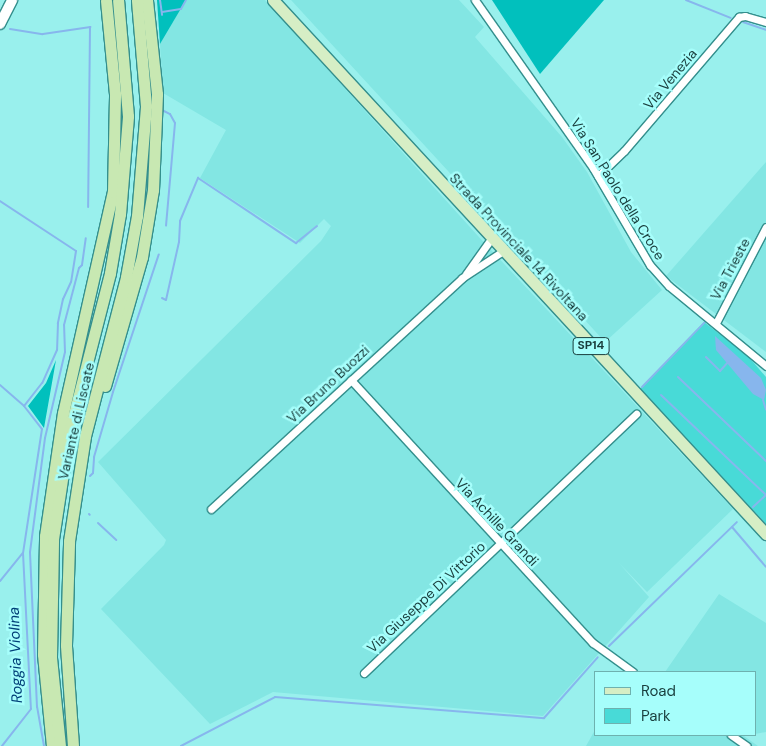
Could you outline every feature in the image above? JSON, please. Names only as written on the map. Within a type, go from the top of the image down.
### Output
[{"type":"highway","points":[[102,0],[114,61]]},
{"type":"highway","points":[[52,746],[43,654],[45,536],[63,413],[114,192],[114,61],[106,0]]},
{"type":"highway","name":"Variante di Liscate","points":[[60,746],[51,657],[54,524],[69,433],[115,248],[123,190],[128,116],[126,60],[118,0]]},
{"type":"highway","name":"Variante di Liscate","points":[[73,746],[66,614],[70,540],[77,478],[131,252],[140,192],[146,106],[137,0]]},
{"type":"highway","points":[[66,614],[86,457],[142,257],[150,212],[158,117],[147,0]]},
{"type":"main road","points":[[0,24],[12,0]]},
{"type":"main road","name":"Strada Provinciale 14 Rivoltana","points":[[273,0],[491,239],[766,534]]},
{"type":"street","name":"Via San Paolo della Croce","points":[[475,0],[598,176],[650,265],[669,286],[766,366]]},
{"type":"street","name":"Via Venezia","points":[[598,176],[618,158],[739,18],[745,16],[766,22]]},
{"type":"street","name":"Via Trieste","points":[[716,323],[766,227]]},
{"type":"street","name":"Via Bruno Buozzi","points":[[462,278],[491,239]]},
{"type":"street","name":"Via Bruno Buozzi","points":[[211,509],[462,278],[503,251]]},
{"type":"street","name":"Via Achille Grandi","points":[[351,380],[593,643],[632,671]]},
{"type":"street","name":"Via Giuseppe Di Vittorio","points":[[364,674],[636,414]]},
{"type":"street","points":[[732,736],[747,746]]},
{"type":"shaded area","points":[[157,0],[186,0],[160,44]]},
{"type":"shaded area","points":[[186,0],[265,0],[478,236],[733,509],[647,592],[619,563],[649,597],[543,716],[273,692],[210,724],[101,609],[164,545],[166,540],[98,462],[321,241],[331,226],[324,219],[300,243],[200,178],[226,130],[163,93],[160,44]]},
{"type":"shaded area","points":[[291,0],[459,0],[484,27],[475,37],[562,137],[587,172],[631,252],[662,290],[605,342]]},
{"type":"shaded area","points":[[492,0],[604,0],[540,74]]},
{"type":"shaded area","points":[[766,162],[766,352],[666,276]]},
{"type":"shaded area","points":[[715,336],[761,378],[766,390],[764,400],[753,394],[716,350]]},
{"type":"shaded area","points":[[56,360],[44,428],[28,406],[46,383]]},
{"type":"shaded area","points":[[719,594],[766,623],[766,732],[756,734],[756,671],[666,671]]},
{"type":"shaded area","points":[[594,732],[594,736],[744,736],[758,746],[586,746]]},
{"type":"green space","points":[[704,322],[748,356],[766,377],[766,524],[640,389]]},
{"type":"waterway","points":[[160,0],[162,15]]},
{"type":"waterway","points":[[162,12],[181,9],[186,0]]},
{"type":"waterway","points":[[686,0],[731,18]]},
{"type":"waterway","points":[[743,22],[766,30]]},
{"type":"waterway","points":[[10,29],[43,34],[90,27],[88,207]]},
{"type":"waterway","points":[[162,110],[170,114],[175,123],[166,226]]},
{"type":"waterway","points":[[162,298],[166,300],[179,242],[180,221],[198,178],[296,243],[317,226]]},
{"type":"waterway","points":[[0,201],[76,251],[71,282],[63,299],[58,323],[57,350],[42,383],[25,405]]},
{"type":"waterway","points":[[44,746],[37,707],[30,552],[45,438],[65,352],[64,325],[79,268],[82,265],[86,238]]},
{"type":"waterway","points":[[90,476],[93,473],[94,457],[113,392],[159,254]]},
{"type":"waterway","points":[[642,387],[705,322]]},
{"type":"waterway","points":[[706,357],[720,371],[730,360]]},
{"type":"waterway","points":[[678,377],[766,461]]},
{"type":"waterway","name":"Roggia Violina","points":[[0,385],[24,406],[42,429],[23,553],[31,709],[2,746]]},
{"type":"waterway","points":[[661,395],[766,495]]},
{"type":"waterway","points":[[763,400],[766,410]]},
{"type":"waterway","points":[[753,507],[766,495]]},
{"type":"waterway","points":[[609,646],[737,522]]},
{"type":"waterway","points":[[98,523],[116,540]]},
{"type":"waterway","points":[[732,527],[766,567]]},
{"type":"waterway","name":"Roggia Violina","points":[[0,581],[23,553]]},
{"type":"waterway","points":[[181,746],[275,697],[544,718],[598,657]]}]
